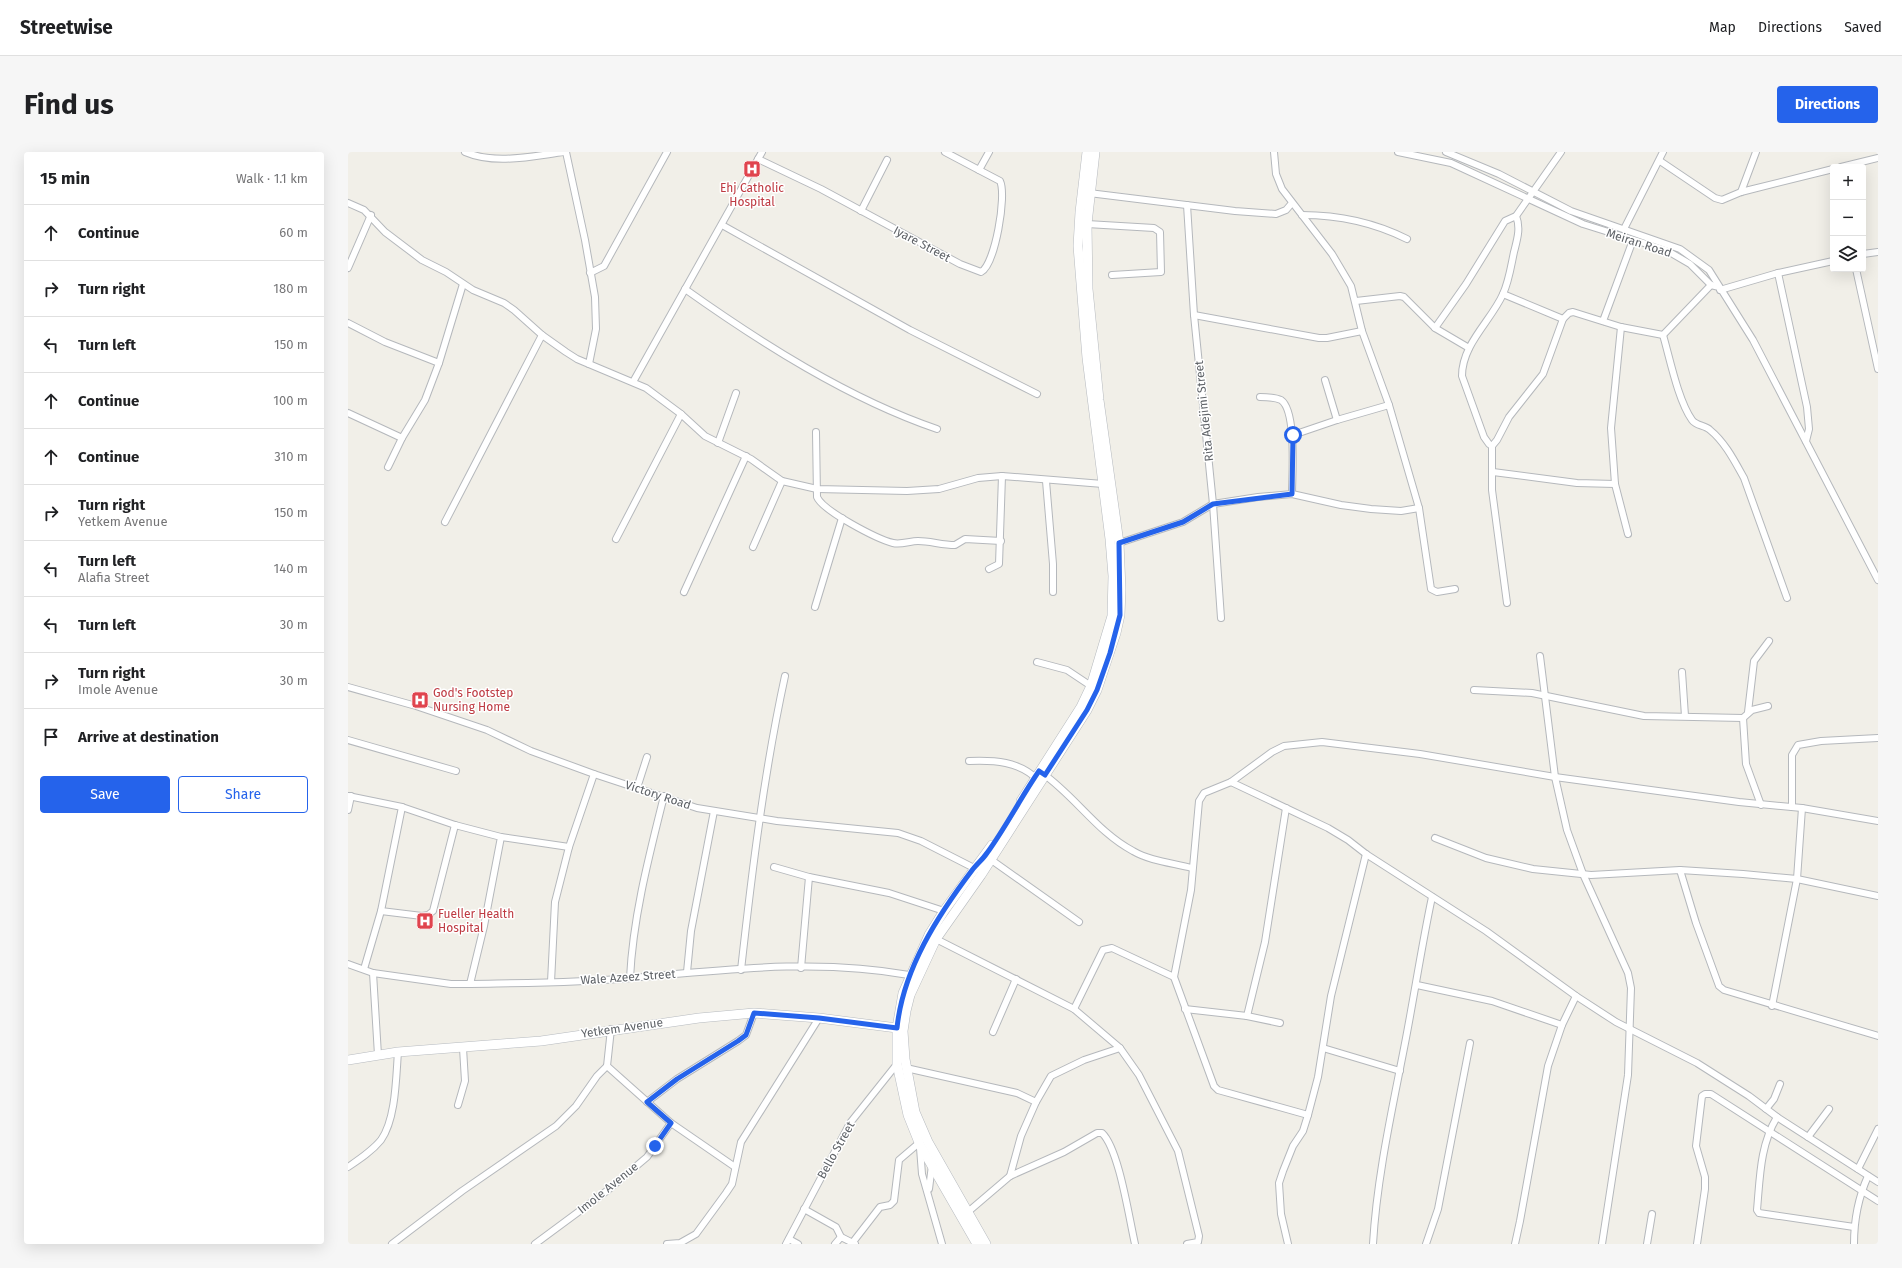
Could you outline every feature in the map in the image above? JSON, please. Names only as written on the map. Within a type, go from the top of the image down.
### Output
[{"type":"main road","points":[[986,1244],[969,1211],[936,1163],[920,1144],[908,1115],[897,1064],[897,1028],[901,998],[909,975],[944,911],[974,868],[987,854],[1084,708],[1114,640],[1120,615],[1119,543],[1109,496],[1103,484],[1087,358],[1078,246],[1080,205],[1087,152]]},
{"type":"main road","points":[[1084,708],[1087,695],[1094,688],[1112,616],[1113,576],[1109,496],[1088,289],[1087,224],[1089,193],[1095,152]]},
{"type":"main road","points":[[977,1244],[936,1163],[921,1129],[911,1096],[906,1068],[903,1031],[910,995],[936,939],[990,859],[1040,776]]},
{"type":"main road","name":"Yetkem Avenue","points":[[348,1060],[398,1052],[541,1041],[611,1029],[754,1013],[819,1018],[897,1028]]},
{"type":"street","points":[[465,152],[477,157],[498,159],[565,152],[586,240],[595,297],[596,329],[589,364]]},
{"type":"street","points":[[590,273],[604,266],[667,152]]},
{"type":"street","points":[[633,382],[762,152]]},
{"type":"street","points":[[945,152],[979,170],[989,152]]},
{"type":"street","points":[[1274,152],[1276,174],[1282,189],[1343,270],[1356,301],[1362,331],[1389,406],[1419,508],[1432,588],[1437,592],[1455,589]]},
{"type":"street","name":"Meiran Road","points":[[1398,152],[1451,163],[1584,224],[1675,254],[1690,264],[1712,285],[1719,288]]},
{"type":"street","name":"Meiran Road","points":[[1446,152],[1499,174],[1571,211],[1680,249],[1709,270],[1719,288]]},
{"type":"street","points":[[1435,328],[1466,284],[1505,221],[1516,216],[1561,152]]},
{"type":"street","points":[[1624,229],[1660,161],[1663,152]]},
{"type":"street","points":[[1741,192],[1756,152]]},
{"type":"street","points":[[1853,164],[1878,158]]},
{"type":"street","name":"Iyare Street","points":[[758,159],[821,189],[960,264],[981,272],[987,266],[997,237],[1002,202],[1000,182],[979,170]]},
{"type":"street","points":[[861,211],[888,160]]},
{"type":"street","points":[[1660,161],[1715,198],[1722,200],[1741,192],[1830,170]]},
{"type":"street","points":[[1089,193],[1276,214],[1286,210],[1292,203]]},
{"type":"street","points":[[348,204],[364,210],[371,215],[385,232],[422,260],[446,272],[463,284],[504,303],[542,335],[566,352],[589,364],[633,382],[659,396],[700,432],[718,443],[746,456],[782,481],[817,489],[907,492],[939,489],[978,478],[1002,476],[1032,478],[1046,481],[1103,484]]},
{"type":"street","name":"Rita Adejimi Street","points":[[1187,205],[1194,315],[1213,504],[1221,618]]},
{"type":"street","points":[[348,268],[371,215]]},
{"type":"street","points":[[1302,215],[1320,215],[1368,224],[1386,229],[1407,239]]},
{"type":"street","points":[[1492,446],[1484,437],[1462,376],[1463,366],[1469,348],[1503,294],[1518,234],[1519,223],[1516,216]]},
{"type":"street","points":[[1087,224],[1154,228],[1160,232],[1161,272],[1112,275]]},
{"type":"street","points":[[722,225],[910,330],[1036,394]]},
{"type":"street","points":[[1603,321],[1633,240]]},
{"type":"street","points":[[1866,254],[1878,252]]},
{"type":"street","points":[[1830,262],[1719,288],[1753,340],[1878,580]]},
{"type":"street","points":[[1857,272],[1878,369]]},
{"type":"street","points":[[1778,273],[1807,407],[1809,429],[1806,441]]},
{"type":"street","points":[[388,467],[402,438],[425,400],[439,363],[463,284]]},
{"type":"street","points":[[1663,335],[1712,285]]},
{"type":"street","points":[[685,290],[744,331],[816,372],[894,413],[937,429]]},
{"type":"street","points":[[1503,294],[1563,319]]},
{"type":"street","points":[[1356,301],[1400,296],[1404,298],[1435,328],[1469,348]]},
{"type":"street","points":[[1507,603],[1492,490],[1492,446],[1498,440],[1509,417],[1543,374],[1563,319],[1568,313],[1573,312],[1621,327],[1663,335]]},
{"type":"street","points":[[1194,315],[1319,338],[1327,338],[1362,331]]},
{"type":"street","points":[[348,323],[385,342],[439,363]]},
{"type":"street","points":[[1621,327],[1611,428],[1615,484],[1628,534]]},
{"type":"street","points":[[445,522],[542,335]]},
{"type":"street","points":[[1663,335],[1690,418],[1693,422],[1712,431],[1734,460],[1744,478],[1787,598]]},
{"type":"street","points":[[1325,380],[1337,420]]},
{"type":"street","points":[[718,443],[736,394]]},
{"type":"street","points":[[1260,397],[1275,398],[1282,401],[1287,407],[1293,435],[1292,494]]},
{"type":"street","points":[[1293,435],[1337,420],[1389,406]]},
{"type":"street","points":[[348,413],[402,438]]},
{"type":"street","points":[[616,539],[681,414]]},
{"type":"street","points":[[816,432],[817,497],[819,502],[842,518],[873,536],[895,543],[919,541],[954,545],[963,540],[970,539],[1002,541]]},
{"type":"street","points":[[684,592],[746,456]]},
{"type":"street","points":[[1492,472],[1578,483],[1615,484]]},
{"type":"street","points":[[989,570],[999,564],[1002,541],[1002,476]]},
{"type":"street","points":[[753,547],[782,481]]},
{"type":"street","points":[[1046,481],[1053,564],[1053,592]]},
{"type":"street","points":[[1119,543],[1183,522],[1213,504],[1292,494],[1342,505],[1371,509],[1401,511],[1419,508]]},
{"type":"street","points":[[815,607],[842,518]]},
{"type":"street","points":[[1761,805],[1746,764],[1743,718],[1748,712],[1755,657],[1769,641]]},
{"type":"street","points":[[1540,656],[1544,696],[1550,722],[1555,777],[1567,830],[1583,874],[1628,973],[1631,988],[1631,1030],[1628,1075],[1602,1244]]},
{"type":"street","points":[[1037,662],[1067,670],[1094,688]]},
{"type":"street","points":[[1682,672],[1685,716]]},
{"type":"street","points":[[741,970],[759,819],[772,739],[786,676]]},
{"type":"street","name":"Victory Road","points":[[348,687],[416,706],[487,730],[531,751],[594,774],[714,811],[759,819],[898,833],[921,841],[974,868]]},
{"type":"street","points":[[1474,690],[1532,693],[1644,716],[1743,718]]},
{"type":"street","points":[[1748,712],[1768,706]]},
{"type":"street","points":[[1792,807],[1792,755],[1798,745],[1821,741],[1878,738]]},
{"type":"street","points":[[348,740],[456,770]]},
{"type":"street","points":[[1308,1115],[1218,1090],[1185,1009],[1174,977],[1191,890],[1192,868],[1201,797],[1204,792],[1231,782],[1272,752],[1284,746],[1309,742],[1330,743],[1420,754],[1555,777],[1761,805],[1802,808],[1878,821]]},
{"type":"street","points":[[637,788],[647,757]]},
{"type":"street","points":[[969,761],[992,760],[1020,766],[1065,791],[1100,827],[1134,852],[1192,868]]},
{"type":"street","points":[[552,982],[555,902],[569,847],[594,774]]},
{"type":"street","points":[[1231,782],[1348,840],[1366,854],[1486,932],[1576,996],[1631,1030],[1697,1063],[1878,1182]]},
{"type":"street","points":[[348,810],[350,796],[402,807],[455,825],[500,836],[569,847]]},
{"type":"street","points":[[630,978],[632,942],[664,796]]},
{"type":"street","points":[[364,969],[381,911],[402,807]]},
{"type":"street","points":[[1247,1016],[1265,942],[1286,808]]},
{"type":"street","points":[[1772,1006],[1796,879],[1802,808]]},
{"type":"street","points":[[687,972],[691,931],[714,811]]},
{"type":"street","points":[[381,911],[422,916],[428,915],[433,911],[455,825]]},
{"type":"street","points":[[470,984],[484,926],[500,836]]},
{"type":"street","points":[[1435,838],[1486,858],[1533,869],[1583,874],[1680,870],[1796,879],[1878,896]]},
{"type":"street","points":[[1288,1244],[1281,1214],[1279,1183],[1293,1146],[1303,1131],[1308,1115],[1318,1077],[1331,996],[1366,854]]},
{"type":"street","points":[[990,859],[1079,922]]},
{"type":"street","points":[[774,867],[809,877],[890,893],[944,911]]},
{"type":"street","points":[[1680,870],[1696,923],[1719,986],[1724,990],[1772,1006],[1878,1036]]},
{"type":"street","points":[[801,968],[809,877]]},
{"type":"street","points":[[1372,1244],[1385,1148],[1417,985],[1422,941],[1432,898]]},
{"type":"street","points":[[936,939],[1074,1009],[1120,1048],[1139,1075],[1178,1150],[1199,1236],[1198,1242],[1187,1244]]},
{"type":"street","points":[[1074,1009],[1103,950],[1107,948],[1112,948],[1174,977]]},
{"type":"street","name":"Wale Azeez Street","points":[[348,964],[373,973],[451,984],[552,982],[630,978],[687,972],[801,968],[874,969],[909,975]]},
{"type":"street","points":[[373,973],[378,1055]]},
{"type":"street","points":[[993,1032],[1016,979]]},
{"type":"street","points":[[1417,985],[1492,1001],[1562,1025]]},
{"type":"street","points":[[1514,1244],[1522,1213],[1548,1066],[1562,1025],[1576,996]]},
{"type":"street","points":[[1185,1009],[1247,1016],[1280,1023]]},
{"type":"street","points":[[647,1102],[677,1079],[746,1035],[754,1013]]},
{"type":"street","points":[[667,1244],[680,1243],[696,1234],[732,1184],[741,1142],[819,1018]]},
{"type":"street","points":[[392,1244],[462,1191],[556,1126],[576,1106],[597,1076],[607,1066],[611,1029]]},
{"type":"street","points":[[1426,1244],[1438,1209],[1470,1043]]},
{"type":"street","points":[[458,1105],[465,1081],[463,1048]]},
{"type":"street","points":[[1010,1176],[1022,1136],[1036,1102],[1051,1076],[1084,1060],[1120,1048]]},
{"type":"street","points":[[1322,1048],[1400,1071]]},
{"type":"street","points":[[348,1167],[369,1153],[382,1138],[388,1125],[395,1093],[398,1052]]},
{"type":"street","name":"Bello Street","points":[[788,1242],[850,1123],[897,1064]]},
{"type":"street","points":[[607,1066],[671,1123],[735,1167]]},
{"type":"street","points":[[906,1068],[1018,1093],[1036,1102]]},
{"type":"street","points":[[1766,1109],[1774,1099],[1780,1084]]},
{"type":"street","points":[[1697,1244],[1705,1189],[1705,1177],[1696,1146],[1702,1096],[1705,1094],[1711,1094],[1878,1201]]},
{"type":"street","points":[[1808,1137],[1829,1109]]},
{"type":"street","points":[[1777,1117],[1768,1131],[1761,1159],[1757,1210],[1759,1213],[1854,1227]]},
{"type":"street","name":"Imole Avenue","points":[[535,1244],[608,1190],[647,1157],[671,1123]]},
{"type":"street","points":[[1858,1169],[1878,1129]]},
{"type":"street","points":[[969,1211],[1010,1176],[1064,1152],[1097,1133],[1102,1133],[1106,1137],[1114,1155],[1135,1244]]},
{"type":"street","points":[[920,1144],[922,1174],[942,1244]]},
{"type":"street","points":[[804,1209],[836,1227],[841,1237],[854,1243],[880,1207],[890,1205],[894,1201],[898,1160],[920,1144]]},
{"type":"street","points":[[929,1195],[936,1163]]},
{"type":"street","points":[[1854,1244],[1854,1227],[1862,1190],[1868,1176]]},
{"type":"street","points":[[1647,1244],[1652,1214]]},
{"type":"street","points":[[835,1244],[841,1237]]},
{"type":"street","points":[[788,1242],[798,1244]]},
{"type":"place","name":"Ehj Catholic Hospital","points":[[752,169]]},
{"type":"place","name":"God's Footstep Nursing Home","points":[[420,700]]},
{"type":"place","name":"Fueller Health Hospital","points":[[425,921]]},
{"type":"route","points":[[655,1146],[671,1123],[647,1102],[677,1079],[746,1035],[754,1013],[819,1018],[897,1028],[899,1010],[909,975],[929,935],[974,868],[987,854],[1039,771],[1045,775],[1087,710],[1097,690],[1110,653],[1120,615],[1121,566],[1119,543],[1183,522],[1213,504],[1258,497],[1292,494],[1293,435]]}]
